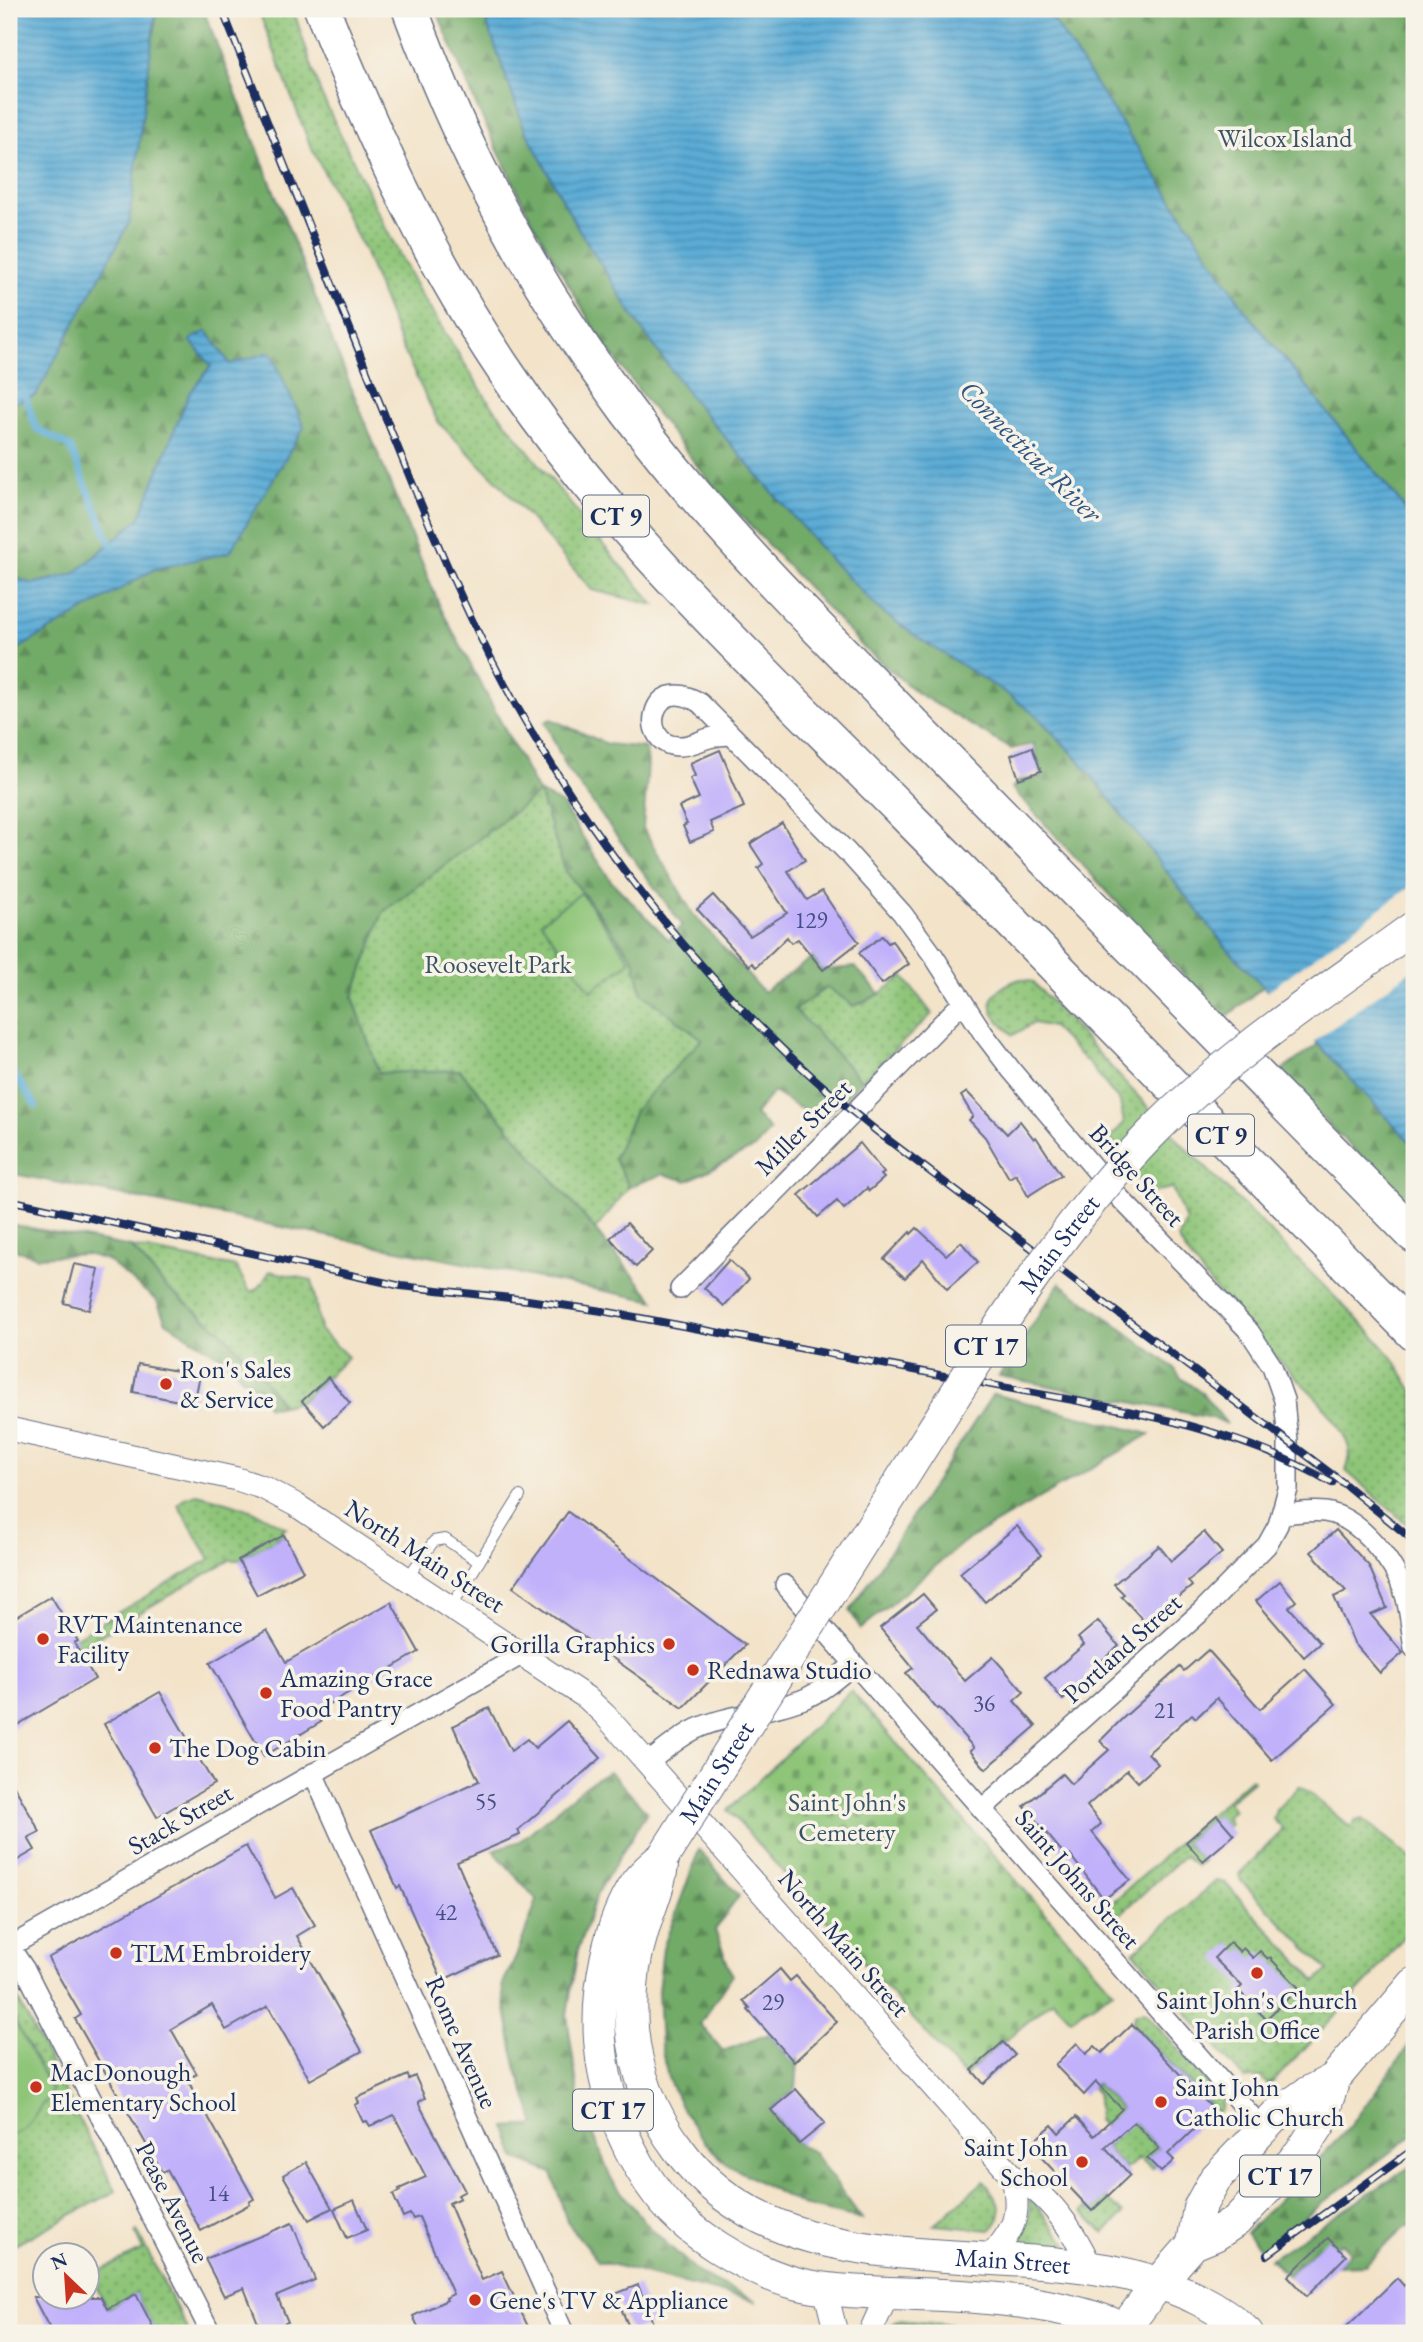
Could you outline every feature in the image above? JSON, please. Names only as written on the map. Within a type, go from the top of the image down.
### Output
[{"type":"highway","name":"CT 9","points":[[322,9],[377,141],[447,279],[514,386],[597,494],[721,629],[1009,918],[1414,1333]]},
{"type":"highway","name":"CT 9","points":[[410,9],[463,135],[517,240],[598,370],[657,449],[727,531],[818,628],[1414,1235]]},
{"type":"highway","name":"Main Street","points":[[1129,2331],[1068,2312],[1025,2303],[825,2289],[794,2283],[758,2270],[719,2248],[687,2226],[669,2209],[650,2183],[619,2128],[602,2059],[600,2010],[603,1976],[616,1927],[629,1895],[642,1875],[663,1857],[993,1335],[1069,1229],[1147,1139],[1194,1091],[1246,1049],[1414,927]]},
{"type":"highway","name":"Main Street","points":[[663,1857],[659,1881],[637,1951],[632,1984],[635,2051],[646,2090],[659,2119],[683,2155],[704,2178],[737,2203],[804,2235],[881,2250],[1090,2266],[1159,2283],[1206,2303],[1247,2333]]},
{"type":"highway","name":"CT 17","points":[[1193,2244],[1196,2217],[1208,2188],[1262,2128],[1290,2104],[1334,2079],[1414,1984]]},
{"type":"highway","name":"CT 17","points":[[1129,2331],[1159,2283],[1193,2244],[1215,2235],[1236,2221],[1300,2154],[1320,2123],[1334,2079]]},
{"type":"street","name":"Bridge Street","points":[[731,735],[884,893],[922,939],[1012,1071],[1107,1184],[1248,1331],[1261,1348],[1279,1382],[1286,1417],[1289,1474],[1282,1514]]},
{"type":"street","name":"Miller Street","points":[[680,1289],[963,1002]]},
{"type":"street","name":"North Main Street","points":[[9,1429],[237,1479],[264,1488],[296,1504],[587,1698],[648,1763],[1013,2177],[1037,2193],[1063,2220],[1075,2236],[1090,2266]]},
{"type":"street","points":[[1282,1514],[1327,1512],[1346,1518],[1357,1527],[1395,1572],[1409,1611],[1414,1648]]},
{"type":"street","name":"Portland Street","points":[[982,1809],[1216,1598],[1267,1545],[1282,1514]]},
{"type":"street","name":"Saint Johns Street","points":[[785,1585],[1262,2128]]},
{"type":"street","name":"Stack Street","points":[[9,1947],[523,1654]]},
{"type":"street","points":[[648,1763],[695,1730],[724,1719],[803,1699],[826,1688],[854,1664]]},
{"type":"street","name":"Rome Avenue","points":[[313,1773],[564,2333]]},
{"type":"street","name":"Pease Avenue","points":[[9,1947],[26,1971],[211,2333]]},
{"type":"street","points":[[989,2258],[1008,2235],[1015,2221],[1017,2203],[1013,2177]]},
{"type":"street","points":[[825,2289],[836,2333]]},
{"type":"street","points":[[870,2333],[888,2293]]},
{"type":"lane","points":[[451,1606],[520,1496]]},
{"type":"lane","points":[[407,1578],[434,1541],[445,1539],[479,1562]]},
{"type":"green space","points":[[156,9],[203,9],[440,607],[538,792],[561,803],[611,881],[669,940],[682,925],[566,767],[545,722],[551,719],[607,744],[646,748],[648,764],[643,828],[693,914],[763,992],[813,957],[823,970],[855,967],[880,994],[854,1006],[827,987],[795,1010],[862,1081],[821,1121],[773,1092],[755,1115],[770,1130],[756,1147],[687,1181],[663,1174],[629,1187],[614,1158],[636,1109],[702,1039],[642,993],[634,959],[565,870],[539,793],[383,912],[353,997],[379,1073],[460,1070],[655,1301],[9,1173],[9,654],[155,569],[230,552],[230,364],[207,331],[191,341],[211,365],[189,394],[139,519],[74,574],[32,584],[9,575],[9,405],[36,395],[155,30]]},
{"type":"green space","points":[[258,9],[293,9],[321,94],[420,293],[487,399],[655,605],[592,590],[501,485],[438,422],[401,345],[363,248],[310,145]]},
{"type":"green space","points":[[436,9],[482,9],[524,127],[575,223],[639,325],[693,400],[828,557],[881,611],[1037,716],[1079,760],[1226,947],[1264,986],[1224,1019],[1012,788],[1018,781],[1041,777],[1034,744],[1011,749],[917,693],[865,649],[714,487],[651,407],[597,334],[530,217],[478,109]]},
{"type":"green space","name":"Wilcox Island","points":[[1046,9],[1414,9],[1414,520],[1245,310]]},
{"type":"green space","name":"Roosevelt Park","points":[[539,792],[565,870],[634,959],[642,993],[703,1039],[636,1109],[614,1158],[629,1187],[595,1230],[460,1070],[379,1073],[353,997],[383,912]]},
{"type":"green space","points":[[581,893],[631,961],[591,991],[541,922]]},
{"type":"green space","points":[[903,976],[932,1014],[862,1081],[795,1010],[827,987],[854,1006],[880,994]]},
{"type":"green space","points":[[1020,979],[1033,982],[1180,1142],[1393,1358],[1414,1393],[1414,1530],[1346,1471],[1349,1448],[1333,1418],[1262,1343],[1187,1253],[1178,1239],[1186,1221],[1172,1188],[1153,1192],[1141,1183],[1110,1138],[1124,1123],[1120,1102],[1090,1065],[1052,1027],[1034,1023],[1013,1035],[1000,1023],[992,1007],[994,995]]},
{"type":"green space","points":[[1318,1044],[1414,1146],[1414,1209],[1277,1074]]},
{"type":"green space","points":[[9,1224],[131,1247],[166,1287],[221,1331],[257,1369],[282,1406],[268,1407],[254,1386],[221,1357],[166,1322],[157,1301],[107,1260],[85,1254],[38,1257],[9,1248]]},
{"type":"green space","points":[[131,1247],[236,1267],[250,1292],[258,1289],[270,1271],[312,1280],[320,1330],[348,1357],[302,1401],[282,1406],[257,1369],[221,1331],[166,1287]]},
{"type":"green space","points":[[1060,1283],[1173,1367],[1181,1378],[1203,1394],[1227,1424],[1217,1419],[999,1376]]},
{"type":"green space","points":[[993,1394],[1150,1434],[964,1542],[861,1629],[850,1611]]},
{"type":"green space","points":[[197,1494],[265,1516],[286,1528],[281,1531],[284,1535],[238,1560],[230,1560],[9,1689],[9,1681],[77,1641],[76,1637],[210,1559],[178,1505],[184,1498]]},
{"type":"green space","name":"Saint John's Cemetery","points":[[851,1691],[1113,1991],[1071,2019],[1053,2000],[964,2076],[728,1810]]},
{"type":"green space","points":[[609,1771],[647,1812],[597,1894],[578,1949],[567,2015],[578,2094],[611,2179],[651,2229],[701,2275],[757,2302],[598,2261],[567,2222],[552,2173],[516,2159],[506,2127],[536,2125],[516,2067],[502,1985],[516,1957],[537,1900],[493,1850],[520,1841],[585,1786]]},
{"type":"green space","points":[[1251,1778],[1253,1781],[1228,1802],[1234,1810],[1226,1817],[1230,1824],[1227,1827],[1217,1816],[1186,1842],[1203,1861],[1196,1866],[1184,1856],[1117,1917],[1108,1906]]},
{"type":"green space","points":[[1299,1786],[1350,1827],[1363,1819],[1414,1861],[1414,1920],[1371,1978],[1268,2085],[1261,2077],[1244,2079],[1134,1952],[1216,1881],[1225,1883],[1316,1981],[1328,1970],[1241,1881],[1239,1874],[1280,1833],[1282,1828],[1273,1819],[1276,1810]]},
{"type":"green space","points":[[699,1850],[739,1896],[715,1930],[732,1975],[700,2024],[723,2051],[769,2034],[787,2055],[791,2052],[798,2059],[796,2089],[771,2110],[799,2144],[813,2152],[862,2219],[802,2205],[728,2165],[705,2142],[682,2109],[668,2078],[661,2046],[658,1991],[663,1948]]},
{"type":"green space","points":[[9,1982],[116,2191],[9,2248]]},
{"type":"green space","points":[[9,2011],[52,2091],[24,2130],[9,2136]]},
{"type":"green space","points":[[1144,2011],[1223,2100],[1222,2109],[1218,2113],[1132,2024],[1134,2015]]},
{"type":"green space","points":[[1414,2038],[1414,2134],[1261,2250],[1246,2233],[1349,2128]]},
{"type":"green space","points":[[1096,2083],[1159,2148],[1148,2158],[1155,2166],[1152,2169],[1140,2158],[1126,2169],[1105,2147],[1115,2138],[1098,2120],[1098,2094],[1092,2087]]},
{"type":"green space","points":[[1414,2164],[1414,2225],[1404,2228],[1365,2265],[1337,2266],[1350,2252],[1341,2243],[1314,2250],[1288,2276],[1270,2259]]},
{"type":"green space","points":[[984,2181],[997,2200],[1000,2211],[990,2230],[934,2225]]},
{"type":"green space","points":[[1106,2197],[1123,2214],[1104,2233],[1082,2211],[1087,2207],[1092,2211]]},
{"type":"green space","points":[[1029,2200],[1032,2200],[1067,2244],[1019,2242],[1030,2212]]},
{"type":"green space","points":[[137,2231],[189,2333],[156,2333],[136,2294],[107,2309],[102,2299],[102,2270],[143,2250],[135,2233]]},
{"type":"green space","points":[[898,2320],[1029,2333],[994,2333],[893,2323]]},
{"type":"water","points":[[19,9],[156,9],[129,223],[36,395],[9,405],[9,69]]},
{"type":"water","name":"Connecticut River","points":[[482,9],[1046,9],[1245,310],[1414,520],[1414,1146],[1226,947],[1079,760],[1037,716],[881,611],[828,557],[693,400],[639,325],[575,223],[524,127]]},
{"type":"water","points":[[207,331],[230,364],[271,352],[304,427],[230,552],[155,569],[9,654],[9,575],[32,584],[74,574],[139,519],[189,394],[211,366],[190,340]]},
{"type":"pier","points":[[1414,884],[1414,968],[1312,1043],[1265,993]]},
{"type":"building","points":[[1032,747],[1041,771],[1019,779],[1011,755]]},
{"type":"building","points":[[720,750],[744,807],[710,822],[714,832],[690,842],[683,826],[687,824],[679,807],[699,798],[690,778],[695,776],[690,763]]},
{"type":"building","points":[[782,823],[805,860],[788,871],[807,900],[822,891],[859,942],[823,970],[798,939],[791,943],[787,937],[756,967],[752,963],[749,966],[697,909],[713,895],[750,936],[787,913],[758,868],[763,864],[750,844]]},
{"type":"building","points":[[882,936],[888,943],[892,941],[909,964],[882,984],[859,953]]},
{"type":"building","points":[[967,1092],[1007,1134],[1020,1121],[1034,1139],[1036,1137],[1061,1175],[1028,1196],[1016,1174],[1009,1178],[985,1137],[969,1120],[973,1116],[961,1096]]},
{"type":"building","points":[[860,1143],[884,1173],[881,1175],[884,1178],[869,1191],[867,1188],[844,1209],[837,1201],[818,1217],[799,1195]]},
{"type":"building","points":[[627,1223],[652,1251],[636,1267],[610,1238]]},
{"type":"building","points":[[917,1228],[946,1255],[961,1242],[978,1262],[947,1289],[923,1259],[905,1278],[884,1259]]},
{"type":"building","points":[[729,1260],[749,1279],[724,1306],[704,1288]]},
{"type":"building","points":[[74,1264],[99,1269],[89,1310],[64,1303]]},
{"type":"building","name":"Ron's Sales & Service","points":[[138,1364],[200,1375],[194,1404],[133,1392]]},
{"type":"building","points":[[328,1377],[350,1403],[324,1426],[302,1401]]},
{"type":"building","points":[[568,1512],[745,1645],[683,1708],[513,1587]]},
{"type":"building","points":[[1017,1526],[1041,1555],[985,1602],[960,1573]]},
{"type":"building","points":[[1336,1530],[1369,1566],[1387,1608],[1371,1615],[1403,1653],[1380,1673],[1354,1643],[1334,1597],[1346,1591],[1311,1552]]},
{"type":"building","points":[[1204,1532],[1222,1553],[1188,1581],[1192,1586],[1169,1605],[1166,1602],[1144,1621],[1121,1596],[1124,1594],[1114,1584],[1159,1546],[1171,1561]]},
{"type":"building","points":[[284,1535],[303,1571],[257,1595],[238,1560]]},
{"type":"building","points":[[1280,1581],[1296,1601],[1289,1607],[1320,1643],[1304,1657],[1256,1601]]},
{"type":"building","points":[[923,1594],[936,1609],[917,1624],[965,1681],[993,1657],[1024,1692],[1014,1701],[1036,1726],[986,1769],[970,1751],[974,1748],[906,1673],[913,1668],[880,1628]]},
{"type":"building","points":[[51,1596],[78,1641],[74,1643],[95,1679],[9,1730],[9,1621]]},
{"type":"building","points":[[391,1602],[419,1652],[315,1712],[321,1722],[264,1756],[210,1663],[267,1630],[286,1662]]},
{"type":"building","points":[[1098,1621],[1119,1646],[1086,1674],[1089,1678],[1063,1700],[1045,1678],[1084,1645],[1078,1638]]},
{"type":"building","points":[[1208,1650],[1260,1709],[1305,1669],[1336,1704],[1272,1760],[1217,1698],[1196,1718],[1192,1714],[1148,1753],[1158,1764],[1138,1782],[1127,1770],[1087,1806],[1101,1824],[1092,1832],[1130,1880],[1104,1899],[1070,1855],[1067,1858],[1024,1806],[1062,1774],[1071,1784],[1109,1750],[1100,1741],[1122,1719],[1180,1667],[1184,1671]]},
{"type":"building","name":"The Dog Cabin","points":[[160,1692],[214,1784],[157,1817],[104,1724]]},
{"type":"building","points":[[489,1708],[511,1751],[527,1739],[535,1748],[567,1721],[601,1758],[518,1830],[520,1835],[457,1862],[497,1955],[447,1978],[446,1974],[440,1976],[400,1886],[397,1888],[371,1830],[479,1781],[453,1726]]},
{"type":"building","points":[[9,1777],[40,1832],[28,1838],[35,1850],[9,1865]]},
{"type":"building","points":[[1217,1815],[1234,1835],[1203,1861],[1186,1842]]},
{"type":"building","points":[[246,1846],[275,1898],[293,1888],[315,1925],[297,1936],[362,2051],[310,2080],[268,2006],[226,2030],[212,2005],[171,2029],[197,2074],[187,2079],[254,2199],[250,2204],[201,2231],[167,2170],[162,2172],[75,2019],[81,2015],[48,1958]]},
{"type":"building","name":"Saint John's Church Parish Office","points":[[1230,1942],[1240,1952],[1243,1948],[1253,1958],[1260,1951],[1299,1988],[1266,2019],[1238,1990],[1242,1986],[1214,1958]]},
{"type":"building","points":[[780,1969],[790,1981],[796,1976],[837,2022],[794,2062],[743,2001]]},
{"type":"building","name":"Saint John Catholic Church","points":[[1132,2024],[1214,2110],[1168,2154],[1174,2160],[1161,2172],[1147,2158],[1159,2148],[1134,2122],[1105,2147],[1130,2175],[1092,2211],[1038,2154],[1041,2151],[1033,2142],[1052,2125],[1059,2133],[1076,2117],[1094,2136],[1122,2109],[1096,2082],[1084,2095],[1055,2065],[1077,2043],[1086,2054],[1095,2046],[1102,2053]]},
{"type":"building","points":[[1003,2042],[1015,2055],[984,2084],[972,2070]]},
{"type":"building","points":[[408,2075],[409,2079],[415,2076],[425,2098],[419,2101],[419,2104],[465,2191],[458,2195],[460,2198],[449,2203],[482,2280],[502,2271],[531,2333],[421,2333],[413,2316],[447,2300],[446,2298],[453,2294],[419,2217],[413,2219],[410,2214],[403,2217],[393,2195],[400,2191],[399,2189],[426,2177],[394,2115],[370,2126],[367,2121],[363,2122],[355,2105],[359,2103],[357,2098]]},
{"type":"building","points":[[796,2089],[825,2123],[799,2144],[771,2110]]},
{"type":"building","points":[[306,2162],[332,2208],[309,2220],[283,2175]]},
{"type":"building","points":[[354,2200],[367,2230],[347,2238],[334,2209]]},
{"type":"building","points":[[292,2223],[315,2280],[277,2296],[288,2322],[262,2333],[244,2288],[224,2296],[205,2259]]},
{"type":"building","points":[[1328,2238],[1346,2256],[1307,2296],[1288,2276]]},
{"type":"building","points":[[1414,2275],[1414,2333],[1340,2333],[1397,2278],[1404,2286]]},
{"type":"building","points":[[638,2285],[653,2323],[631,2332],[615,2294]]},
{"type":"building","points":[[136,2294],[156,2333],[52,2333],[40,2310],[102,2310],[102,2299],[107,2309]]},
{"type":"waterway","points":[[24,392],[36,428],[70,447],[114,552]]},
{"type":"waterway","points":[[9,1067],[36,1106]]},
{"type":"railway","points":[[222,9],[403,460],[473,622],[513,700],[549,761],[630,879],[722,988],[824,1088],[879,1133],[1342,1482],[1414,1541]]},
{"type":"railway","points":[[9,1200],[401,1286],[602,1311],[1120,1409],[1208,1431],[1250,1445],[1292,1462],[1332,1483]]},
{"type":"railway","points":[[1267,2255],[1414,2149]]},
{"type":"place","name":"Ron's Sales & Service","points":[[166,1384]]},
{"type":"place","name":"RVT Maintenance Facility","points":[[43,1639]]},
{"type":"place","name":"Gorilla Graphics","points":[[669,1644]]},
{"type":"place","name":"Rednawa Studio","points":[[693,1670]]},
{"type":"place","name":"Amazing Grace Food Pantry","points":[[266,1693]]},
{"type":"place","name":"The Dog Cabin","points":[[155,1748]]},
{"type":"place","name":"TLM Embroidery","points":[[116,1953]]},
{"type":"place","name":"Saint John's Church Parish Office","points":[[1257,1973]]},
{"type":"place","name":"MacDonough Elementary School","points":[[36,2087]]},
{"type":"place","name":"Saint John Catholic Church","points":[[1161,2102]]},
{"type":"place","name":"Saint John School","points":[[1082,2162]]},
{"type":"place","name":"Gene's TV & Appliance","points":[[475,2300]]}]
